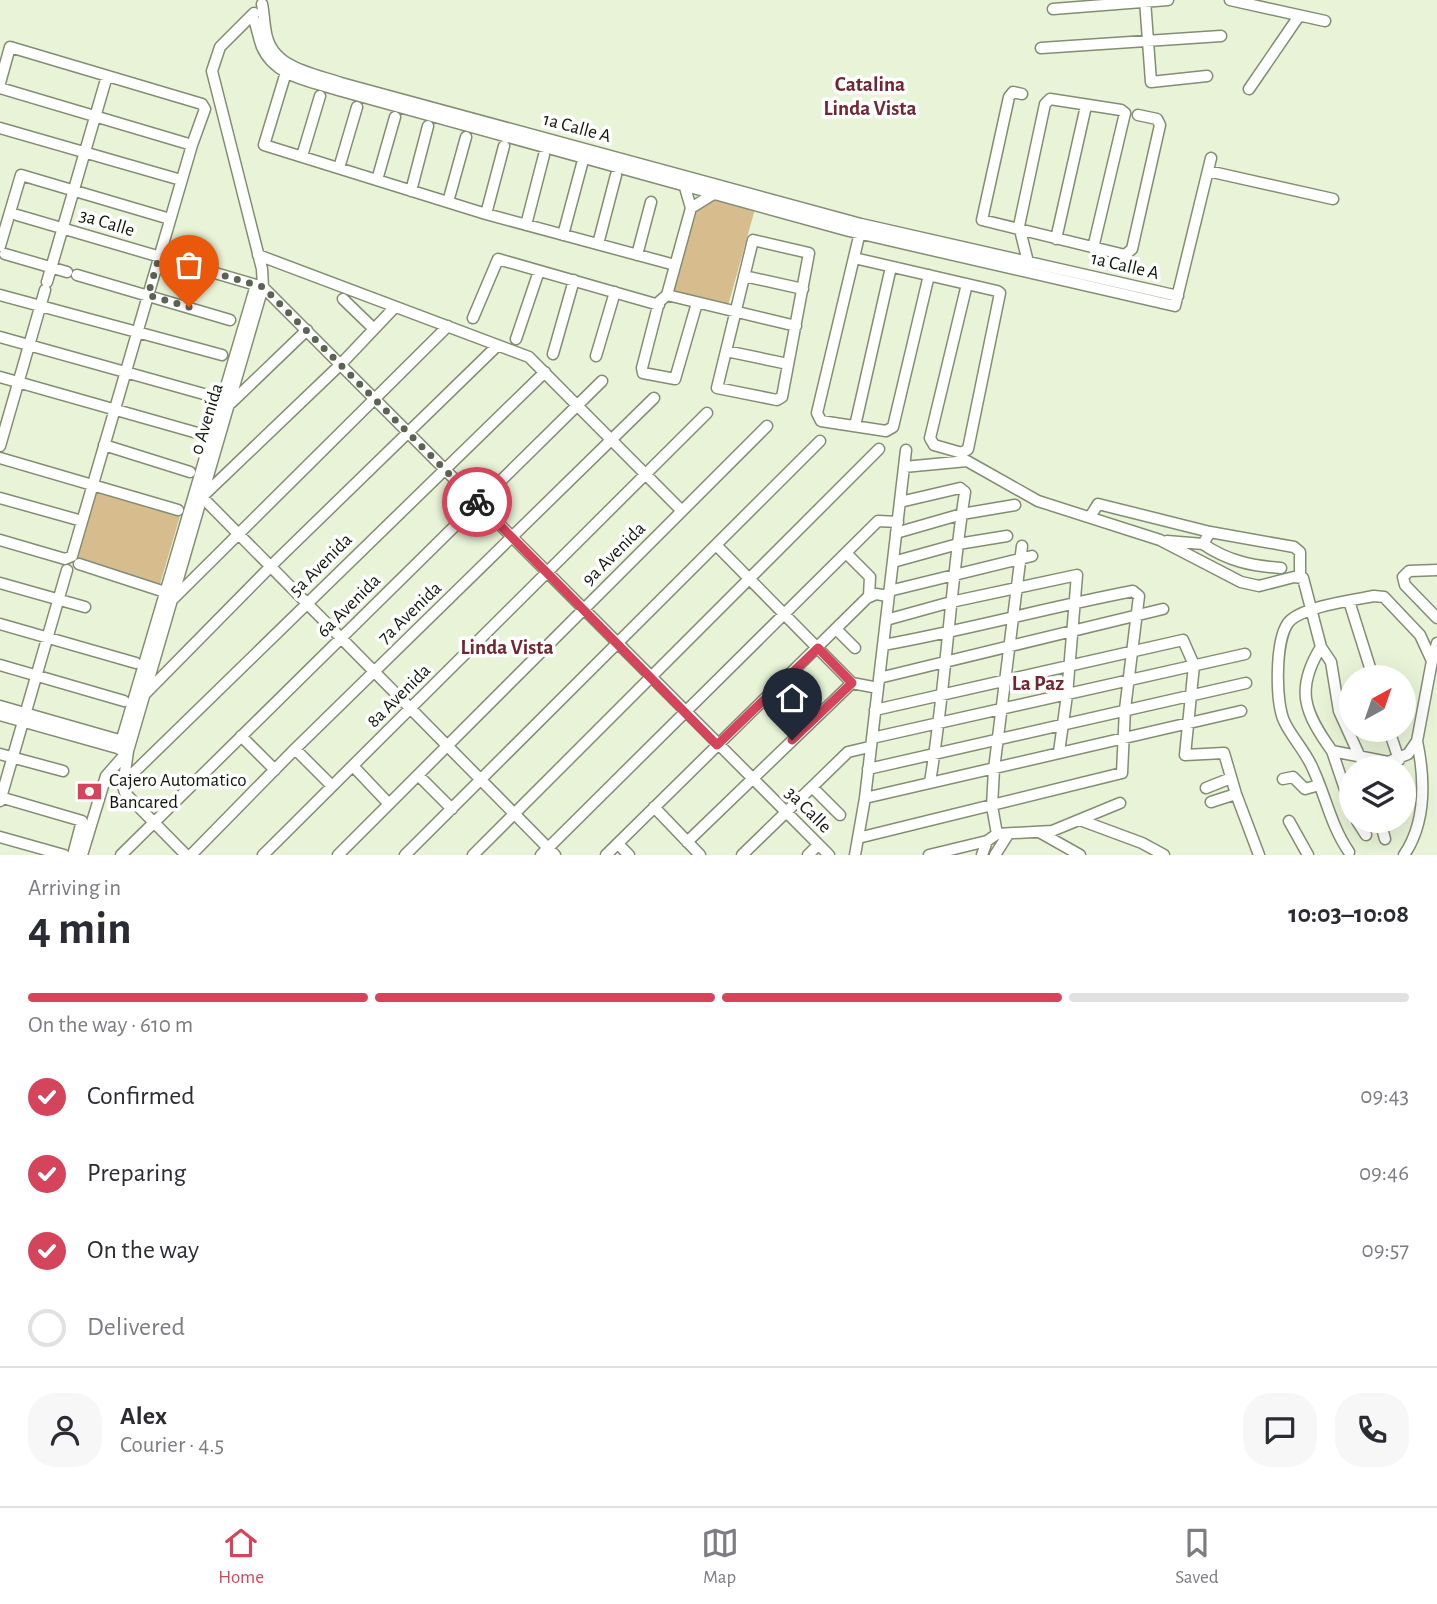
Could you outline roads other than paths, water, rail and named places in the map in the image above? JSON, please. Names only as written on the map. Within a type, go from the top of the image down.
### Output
[{"type":"street","points":[[1053,9],[1168,0]]},
{"type":"street","points":[[1230,0],[1325,22]]},
{"type":"street","points":[[1148,1],[1154,82],[1208,76]]},
{"type":"street","points":[[265,2],[268,42],[287,69]]},
{"type":"street","name":"0 Avenida","points":[[82,855],[106,776],[124,746],[143,696],[230,404],[260,286],[258,255],[212,71],[220,47],[265,2]]},
{"type":"street","points":[[252,15],[265,54],[287,69]]},
{"type":"street","points":[[1249,89],[1299,16]]},
{"type":"street","points":[[1041,48],[1151,43],[1220,36]]},
{"type":"street","points":[[0,540],[69,558],[181,180],[205,108],[202,104],[10,47],[0,85],[192,145]]},
{"type":"street","points":[[287,69],[264,145],[486,214],[675,265]]},
{"type":"street","name":"1a Calle A","points":[[287,69],[684,184],[803,212]]},
{"type":"street","points":[[0,446],[4,416],[18,382],[107,76]]},
{"type":"street","name":"1a Calle A","points":[[340,86],[860,228],[1041,270],[1175,306],[1208,171]]},
{"type":"street","points":[[1022,94],[1013,92],[1009,97],[982,217],[986,222],[1125,254],[1132,249],[1160,125],[1157,119],[1138,115]]},
{"type":"street","points":[[302,156],[320,96]]},
{"type":"street","points":[[1027,267],[1019,226],[1046,102],[1052,99],[1121,110],[1125,115],[1093,248]]},
{"type":"street","points":[[1056,239],[1086,106]]},
{"type":"street","points":[[339,168],[358,107]]},
{"type":"street","points":[[377,180],[395,117]]},
{"type":"street","points":[[411,191],[428,126]]},
{"type":"street","points":[[0,128],[181,180]]},
{"type":"street","points":[[448,202],[466,137]]},
{"type":"street","points":[[486,214],[504,146]]},
{"type":"street","points":[[526,225],[544,155]]},
{"type":"street","points":[[1211,158],[1208,171],[1333,199]]},
{"type":"street","points":[[562,235],[582,164]]},
{"type":"street","points":[[170,219],[20,175],[2,250],[230,320]]},
{"type":"street","points":[[598,244],[616,175]]},
{"type":"street","points":[[684,184],[691,208],[667,295],[659,305],[642,368],[647,375],[669,380],[678,375],[697,303]]},
{"type":"street","points":[[691,208],[715,192]]},
{"type":"street","points":[[638,255],[651,202]]},
{"type":"street","name":"3a Calle","points":[[17,215],[260,286],[307,330],[829,855]]},
{"type":"street","points":[[860,228],[817,413],[821,421],[886,431],[893,427],[929,275]]},
{"type":"street","points":[[756,240],[809,253],[803,289],[780,400],[721,389],[717,384],[751,244],[756,240]]},
{"type":"street","points":[[258,255],[529,357],[682,510]]},
{"type":"street","points":[[473,318],[498,258],[659,305]]},
{"type":"street","points":[[854,258],[891,267],[929,275],[997,291],[1001,297],[968,449],[962,453],[933,445],[930,438],[967,284]]},
{"type":"street","points":[[855,426],[891,267]]},
{"type":"street","points":[[516,338],[540,271]]},
{"type":"street","points":[[744,276],[803,289]]},
{"type":"street","points":[[554,354],[574,280]]},
{"type":"street","name":"0 Avenida","points":[[124,746],[165,592],[260,286]]},
{"type":"street","points":[[596,356],[615,292]]},
{"type":"street","points":[[0,295],[222,355]]},
{"type":"street","points":[[667,295],[796,326]]},
{"type":"street","points":[[343,299],[374,329]]},
{"type":"street","points":[[395,307],[341,364],[202,497],[482,780],[548,853],[878,521],[897,527],[1015,505]]},
{"type":"street","points":[[169,603],[448,326]]},
{"type":"street","points":[[230,404],[307,330]]},
{"type":"street","points":[[0,337],[211,396]]},
{"type":"street","points":[[143,696],[497,346]]},
{"type":"street","points":[[726,351],[788,364]]},
{"type":"street","name":"5a Avenida","points":[[123,783],[545,372]]},
{"type":"street","points":[[0,377],[201,433]]},
{"type":"street","name":"6a Avenida","points":[[121,855],[602,381]]},
{"type":"street","name":"7a Avenida","points":[[191,855],[295,749],[654,398]]},
{"type":"street","name":"8a Avenida","points":[[263,855],[707,413]]},
{"type":"street","name":"9a Avenida","points":[[338,855],[767,426]]},
{"type":"street","points":[[405,855],[717,546],[820,440]]},
{"type":"street","points":[[104,445],[190,472]]},
{"type":"street","points":[[473,855],[879,449]]},
{"type":"street","points":[[855,855],[865,798],[906,450]]},
{"type":"street","points":[[0,458],[178,510]]},
{"type":"street","points":[[904,467],[967,461],[1038,501],[1160,540],[1251,586],[1300,576]]},
{"type":"street","points":[[900,502],[963,489],[940,723],[930,782]]},
{"type":"street","points":[[0,498],[82,521]]},
{"type":"street","points":[[1090,517],[1098,504],[1210,532],[1294,547],[1300,552],[1300,576],[1305,581],[1321,647],[1331,662],[1339,711],[1362,756]]},
{"type":"street","points":[[1203,544],[1210,532]]},
{"type":"street","points":[[893,562],[958,544],[1007,537]]},
{"type":"street","points":[[1160,540],[1203,544],[1220,555],[1253,566],[1281,568]]},
{"type":"street","points":[[717,546],[852,683]]},
{"type":"street","points":[[995,855],[1002,835],[992,806],[994,769],[1022,546]]},
{"type":"street","points":[[846,553],[870,577],[869,596]]},
{"type":"street","points":[[607,855],[869,596],[1032,556]]},
{"type":"street","points":[[79,564],[165,592]]},
{"type":"street","points":[[67,570],[0,799],[82,821],[73,855]]},
{"type":"street","points":[[1437,570],[1409,571],[1403,577],[1405,586],[1437,618]]},
{"type":"street","points":[[886,620],[951,602],[1077,575],[1077,602],[1059,752]]},
{"type":"street","points":[[0,583],[85,607]]},
{"type":"street","points":[[858,838],[1118,776],[1123,768],[1125,709],[1139,596],[1133,591],[947,634],[883,645]]},
{"type":"street","points":[[1349,852],[1331,823],[1312,766],[1284,722],[1278,687],[1284,630],[1292,620],[1311,610],[1374,596],[1384,597],[1420,635],[1432,662]]},
{"type":"street","points":[[1349,601],[1369,665]]},
{"type":"street","points":[[687,842],[852,683],[878,683],[945,662],[1163,609]]},
{"type":"street","points":[[0,624],[136,663]]},
{"type":"street","points":[[836,629],[855,648]]},
{"type":"street","points":[[875,710],[1183,640],[1194,665],[1186,723],[1186,757],[1223,751],[1259,855]]},
{"type":"street","points":[[1404,855],[1412,843],[1420,817],[1424,781],[1418,740],[1437,643]]},
{"type":"street","points":[[1321,647],[1305,681],[1305,702],[1320,734],[1332,751],[1339,772]]},
{"type":"street","points":[[742,855],[848,752],[871,742],[940,723],[1245,654]]},
{"type":"street","points":[[0,665],[124,701]]},
{"type":"street","points":[[868,769],[1246,682]]},
{"type":"street","points":[[0,706],[24,718]]},
{"type":"street","points":[[865,798],[1241,711]]},
{"type":"street","points":[[0,715],[24,718],[124,746],[123,783],[127,796],[186,855]]},
{"type":"street","points":[[241,736],[275,770]]},
{"type":"street","points":[[1404,756],[1418,740]]},
{"type":"street","points":[[295,749],[332,786]]},
{"type":"street","points":[[1332,751],[1362,756]]},
{"type":"street","points":[[0,754],[63,771]]},
{"type":"street","points":[[353,766],[389,804]]},
{"type":"street","points":[[418,775],[452,809]]},
{"type":"street","points":[[1283,779],[1293,776],[1305,789],[1319,785]]},
{"type":"street","points":[[1206,788],[1231,778]]},
{"type":"street","points":[[812,787],[840,815]]},
{"type":"street","points":[[1211,802],[1236,794]]},
{"type":"street","points":[[929,855],[1002,835],[1041,833],[1120,803]]},
{"type":"street","points":[[654,807],[700,855]]},
{"type":"street","points":[[1080,820],[1142,843],[1164,855]]},
{"type":"street","points":[[1289,821],[1308,855]]},
{"type":"street","points":[[1041,833],[1080,855]]},
{"type":"street","points":[[1383,833],[1385,839]]},
{"type":"street","points":[[0,837],[64,855]]},
{"type":"street","points":[[982,855],[987,841]]},
{"type":"street","points":[[618,844],[629,855]]},
{"type":"street","points":[[808,855],[818,845]]},
{"type":"place","name":"Cajero Automatico Bancared","points":[[89,791]]},
{"type":"district","name":"Catalina Linda Vista","points":[[870,96]]},
{"type":"district","name":"Linda Vista","points":[[507,647]]},
{"type":"district","name":"La Paz","points":[[1038,683]]}]
